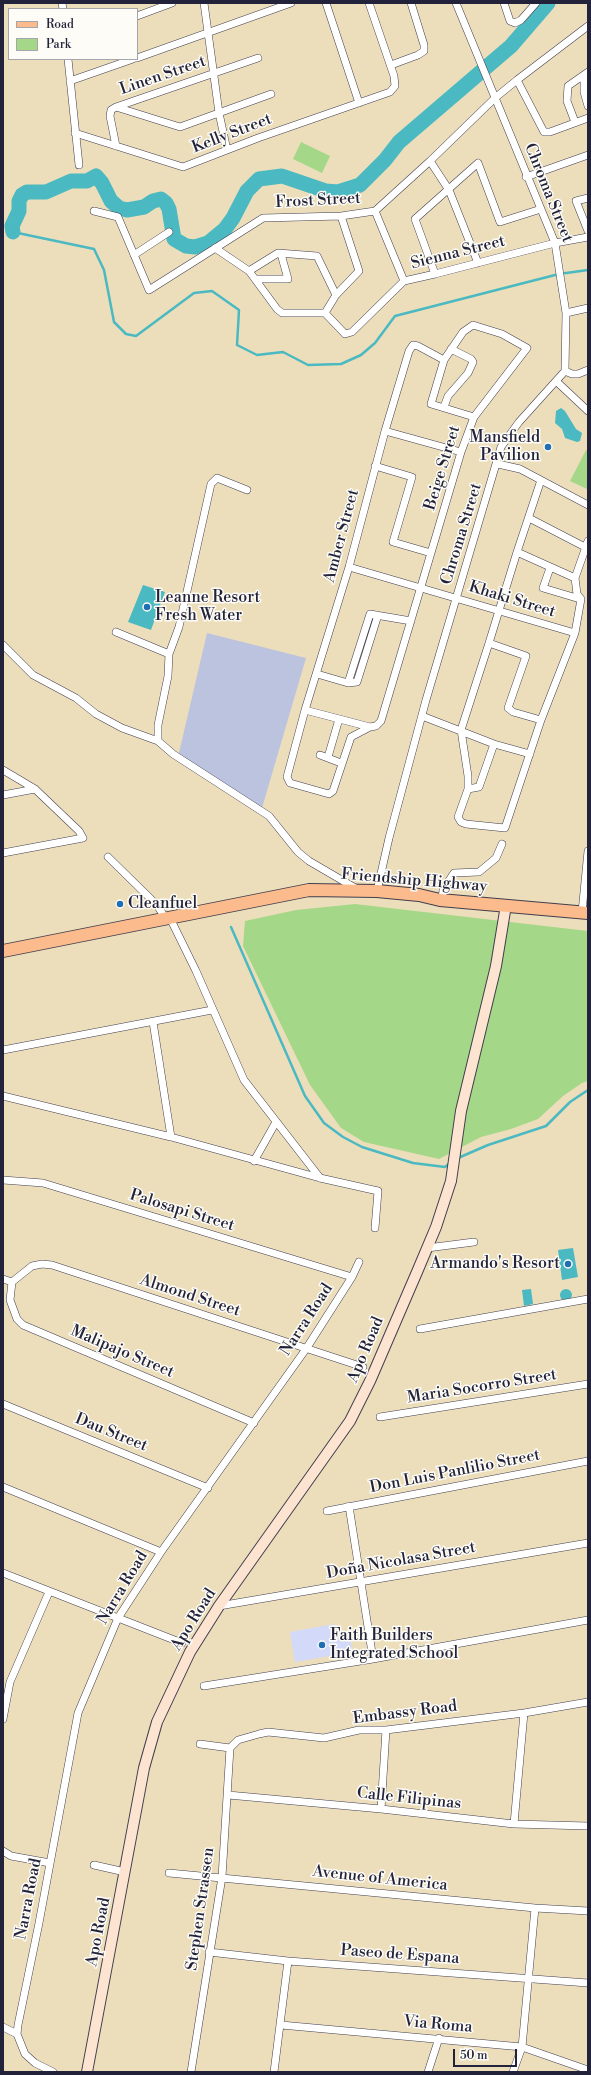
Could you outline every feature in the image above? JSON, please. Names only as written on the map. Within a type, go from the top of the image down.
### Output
[{"type":"main road","name":"Friendship Highway","points":[[3,951],[309,890],[377,891],[442,900],[585,912]]},
{"type":"street","points":[[138,16],[172,3]]},
{"type":"street","points":[[204,3],[219,112],[227,150]]},
{"type":"street","points":[[138,58],[291,3]]},
{"type":"street","points":[[326,3],[359,103]]},
{"type":"street","points":[[369,3],[391,65],[418,55],[424,51],[424,45],[411,3]]},
{"type":"street","name":"Chroma Street","points":[[377,891],[389,838],[422,716],[498,464],[501,447],[511,432],[565,371],[566,313],[555,243],[526,177],[456,3]]},
{"type":"street","points":[[504,3],[510,21],[515,23],[519,22],[536,3]]},
{"type":"street","name":"Frost Street","points":[[94,211],[118,217],[149,290],[264,218],[340,216],[375,211],[430,161],[495,98],[588,26]]},
{"type":"street","name":"Linen Street","points":[[116,146],[110,116],[111,110],[258,58]]},
{"type":"street","points":[[68,60],[79,165]]},
{"type":"street","points":[[70,81],[130,60]]},
{"type":"street","name":"Kelly Street","points":[[75,133],[183,167],[390,92],[395,86],[391,65]]},
{"type":"street","points":[[575,122],[567,101],[568,86],[586,74]]},
{"type":"street","points":[[586,74],[584,92],[588,106]]},
{"type":"street","points":[[517,80],[544,132],[550,132],[588,118]]},
{"type":"street","points":[[116,107],[180,127],[271,94]]},
{"type":"street","points":[[526,177],[588,154]]},
{"type":"street","points":[[430,161],[450,190],[478,263]]},
{"type":"street","points":[[435,274],[415,219],[450,190],[478,163],[500,222],[541,209]]},
{"type":"street","points":[[588,198],[576,202],[588,231]]},
{"type":"street","points":[[375,211],[404,281]]},
{"type":"street","points":[[215,248],[249,270],[277,309],[282,313],[325,313],[336,295],[359,271],[340,216]]},
{"type":"street","points":[[134,255],[169,232]]},
{"type":"street","name":"Sienna Street","points":[[325,313],[345,334],[352,332],[404,281],[555,243],[588,237]]},
{"type":"street","points":[[249,270],[278,253],[317,256],[336,295]]},
{"type":"street","points":[[256,279],[288,279],[281,254]]},
{"type":"street","points":[[566,313],[588,308]]},
{"type":"street","name":"Beige Street","points":[[420,587],[432,553],[461,452],[474,417],[527,348],[502,334],[473,325],[463,332],[451,349]]},
{"type":"street","name":"Amber Street","points":[[341,763],[333,791],[329,794],[290,783],[287,777],[349,567],[375,466],[406,361],[413,345],[423,348],[444,360]]},
{"type":"street","points":[[444,407],[448,396],[468,373],[472,362],[471,359],[451,349],[444,360],[431,404],[474,417]]},
{"type":"street","points":[[565,371],[572,374],[578,374],[588,370]]},
{"type":"street","points":[[556,382],[588,411]]},
{"type":"street","points":[[385,431],[461,452]]},
{"type":"street","points":[[498,464],[520,470],[588,505]]},
{"type":"street","points":[[375,466],[412,477],[393,542],[432,553]]},
{"type":"street","points":[[158,741],[158,725],[168,676],[169,654],[179,627],[211,484],[217,478],[247,490]]},
{"type":"street","points":[[541,480],[461,730],[468,776],[468,789],[458,818],[461,822],[466,824],[505,828],[541,720],[574,633],[581,600]]},
{"type":"street","points":[[529,518],[587,544],[575,578],[576,594],[581,600]]},
{"type":"street","points":[[517,552],[575,578]]},
{"type":"street","name":"Khaki Street","points":[[349,567],[574,633]]},
{"type":"street","points":[[550,568],[543,588],[581,600]]},
{"type":"street","points":[[320,755],[341,763],[351,738],[370,727],[376,726],[381,721],[420,587]]},
{"type":"street","points":[[317,674],[348,683],[370,614],[411,620]]},
{"type":"street","points":[[116,632],[158,648],[169,654]]},
{"type":"street","points":[[489,643],[526,656],[508,708],[513,712],[541,720]]},
{"type":"street","points":[[3,645],[33,675],[76,698],[96,714],[122,728],[158,741],[173,754],[270,816],[304,857],[357,890]]},
{"type":"street","points":[[306,710],[370,727]]},
{"type":"street","points":[[422,716],[494,744],[530,754]]},
{"type":"street","points":[[328,758],[339,719]]},
{"type":"street","points":[[468,789],[479,787],[494,744]]},
{"type":"street","points":[[3,770],[35,789],[79,831],[83,838],[3,853]]},
{"type":"street","points":[[3,795],[35,789]]},
{"type":"street","points":[[442,900],[443,890],[454,873],[479,872],[487,867],[496,858],[502,844]]},
{"type":"street","points":[[585,912],[588,851]]},
{"type":"street","points":[[108,858],[168,919],[196,971],[244,1080],[320,1178]]},
{"type":"street","name":"Apo Road","points":[[87,2072],[144,1768],[157,1722],[190,1652],[219,1606],[350,1421],[370,1381],[436,1228],[451,1181],[461,1111],[496,966],[506,905]]},
{"type":"street","points":[[3,1050],[212,1010]]},
{"type":"street","points":[[153,1022],[171,1137]]},
{"type":"street","points":[[3,1096],[171,1137],[320,1178],[378,1191],[375,1228]]},
{"type":"street","points":[[254,1161],[276,1122]]},
{"type":"street","name":"Palosapi Street","points":[[3,1180],[43,1183],[352,1277]]},
{"type":"street","points":[[427,1248],[474,1242]]},
{"type":"street","name":"Narra Road","points":[[17,2034],[78,1713],[118,1618],[162,1552],[306,1349],[352,1277],[359,1262]]},
{"type":"street","name":"Almond Street","points":[[12,1282],[32,1266],[42,1264],[52,1265],[363,1367]]},
{"type":"street","points":[[3,1279],[12,1282]]},
{"type":"street","name":"Malipajo Street","points":[[12,1282],[10,1300],[13,1311],[22,1326],[254,1423]]},
{"type":"street","points":[[420,1329],[588,1299]]},
{"type":"street","name":"Maria Socorro Street","points":[[380,1417],[588,1384]]},
{"type":"street","name":"Dau Street","points":[[3,1404],[208,1488]]},
{"type":"street","name":"Don Luis Panlilio Street","points":[[327,1510],[588,1461]]},
{"type":"street","points":[[3,1487],[162,1552]]},
{"type":"street","points":[[349,1506],[373,1659]]},
{"type":"street","name":"Doña Nicolasa Street","points":[[219,1606],[588,1543]]},
{"type":"street","points":[[3,1573],[182,1643]]},
{"type":"street","points":[[3,1719],[10,1682],[49,1592]]},
{"type":"street","points":[[204,1686],[373,1659],[588,1620]]},
{"type":"street","name":"Embassy Road","points":[[230,1748],[238,1740],[268,1732],[316,1739],[339,1736],[359,1730],[386,1730],[405,1726],[524,1713],[588,1702]]},
{"type":"street","points":[[514,1824],[524,1713]]},
{"type":"street","points":[[381,1809],[386,1730]]},
{"type":"street","points":[[200,1744],[230,1748]]},
{"type":"street","name":"Stephen Strassen","points":[[191,2072],[222,1877],[230,1748]]},
{"type":"street","name":"Calle Filipinas","points":[[228,1795],[381,1809],[514,1824],[588,1826]]},
{"type":"street","points":[[3,1851],[11,1856],[50,1863]]},
{"type":"street","points":[[94,1865],[125,1872]]},
{"type":"street","name":"Avenue of America","points":[[168,1873],[535,1908],[588,1911]]},
{"type":"street","points":[[513,2072],[522,2047],[535,1908]]},
{"type":"street","name":"Paseo de Espana","points":[[209,1952],[288,1961],[588,1983]]},
{"type":"street","points":[[274,2072],[282,2025],[288,1961]]},
{"type":"street","name":"Via Roma","points":[[282,2025],[439,2038],[522,2047],[588,2070]]},
{"type":"street","points":[[3,2027],[17,2034],[25,2054],[35,2063],[53,2072]]},
{"type":"street","points":[[428,2072],[439,2038]]},
{"type":"shaded area","points":[[207,633],[306,658],[262,808],[178,757]]},
{"type":"shaded area","name":"Faith Builders Integrated School","points":[[334,1624],[336,1638],[350,1636],[353,1652],[295,1662],[290,1632]]},
{"type":"green space","points":[[301,142],[330,156],[322,173],[293,159]]},
{"type":"green space","points":[[586,450],[588,451],[587,489],[570,481]]},
{"type":"green space","points":[[355,904],[588,931],[588,1081],[582,1083],[563,1096],[538,1119],[511,1129],[481,1137],[439,1159],[364,1142],[341,1128],[310,1085],[243,946],[245,921],[296,910]]},
{"type":"water","points":[[561,408],[565,411],[576,429],[582,433],[580,441],[577,442],[565,438],[562,429],[555,423],[556,411]]},
{"type":"water","name":"Leanne Resort Fresh Water","points":[[143,585],[165,592],[151,630],[128,622]]},
{"type":"water","name":"Armando's Resort","points":[[573,1248],[578,1277],[562,1280],[558,1250]]},
{"type":"water","points":[[531,1289],[533,1304],[524,1306],[522,1290]]},
{"type":"water","points":[[564,1289],[568,1289],[572,1295],[568,1301],[564,1301],[560,1297],[560,1293]]},
{"type":"waterway","points":[[13,232],[12,226],[19,211],[19,201],[22,195],[27,192],[46,192],[71,181],[87,181],[96,176],[102,183],[111,201],[119,208],[127,210],[144,207],[153,201],[161,199],[166,203],[169,209],[174,239],[186,246],[195,247],[208,243],[225,229],[233,218],[247,191],[259,179],[282,176],[326,191],[338,192],[360,185],[385,160],[399,142],[511,46],[548,3]]},
{"type":"waterway","points":[[13,232],[94,249],[104,270],[114,322],[126,334],[136,336],[194,293],[212,291],[239,310],[237,345],[257,355],[283,352],[308,365],[341,364],[361,355],[375,343],[395,316],[559,274],[588,270]]},
{"type":"waterway","points":[[231,927],[305,1096],[324,1123],[343,1137],[362,1147],[413,1163],[445,1167],[450,1163]]},
{"type":"waterway","points":[[458,1158],[488,1145],[546,1126],[570,1102],[588,1090]]},
{"type":"place","name":"Mansfield Pavilion","points":[[548,447]]},
{"type":"place","name":"Leanne Resort Fresh Water","points":[[147,607]]},
{"type":"place","name":"Cleanfuel","points":[[120,904]]},
{"type":"place","name":"Armando's Resort","points":[[568,1264]]},
{"type":"place","name":"Faith Builders Integrated School","points":[[322,1645]]}]
